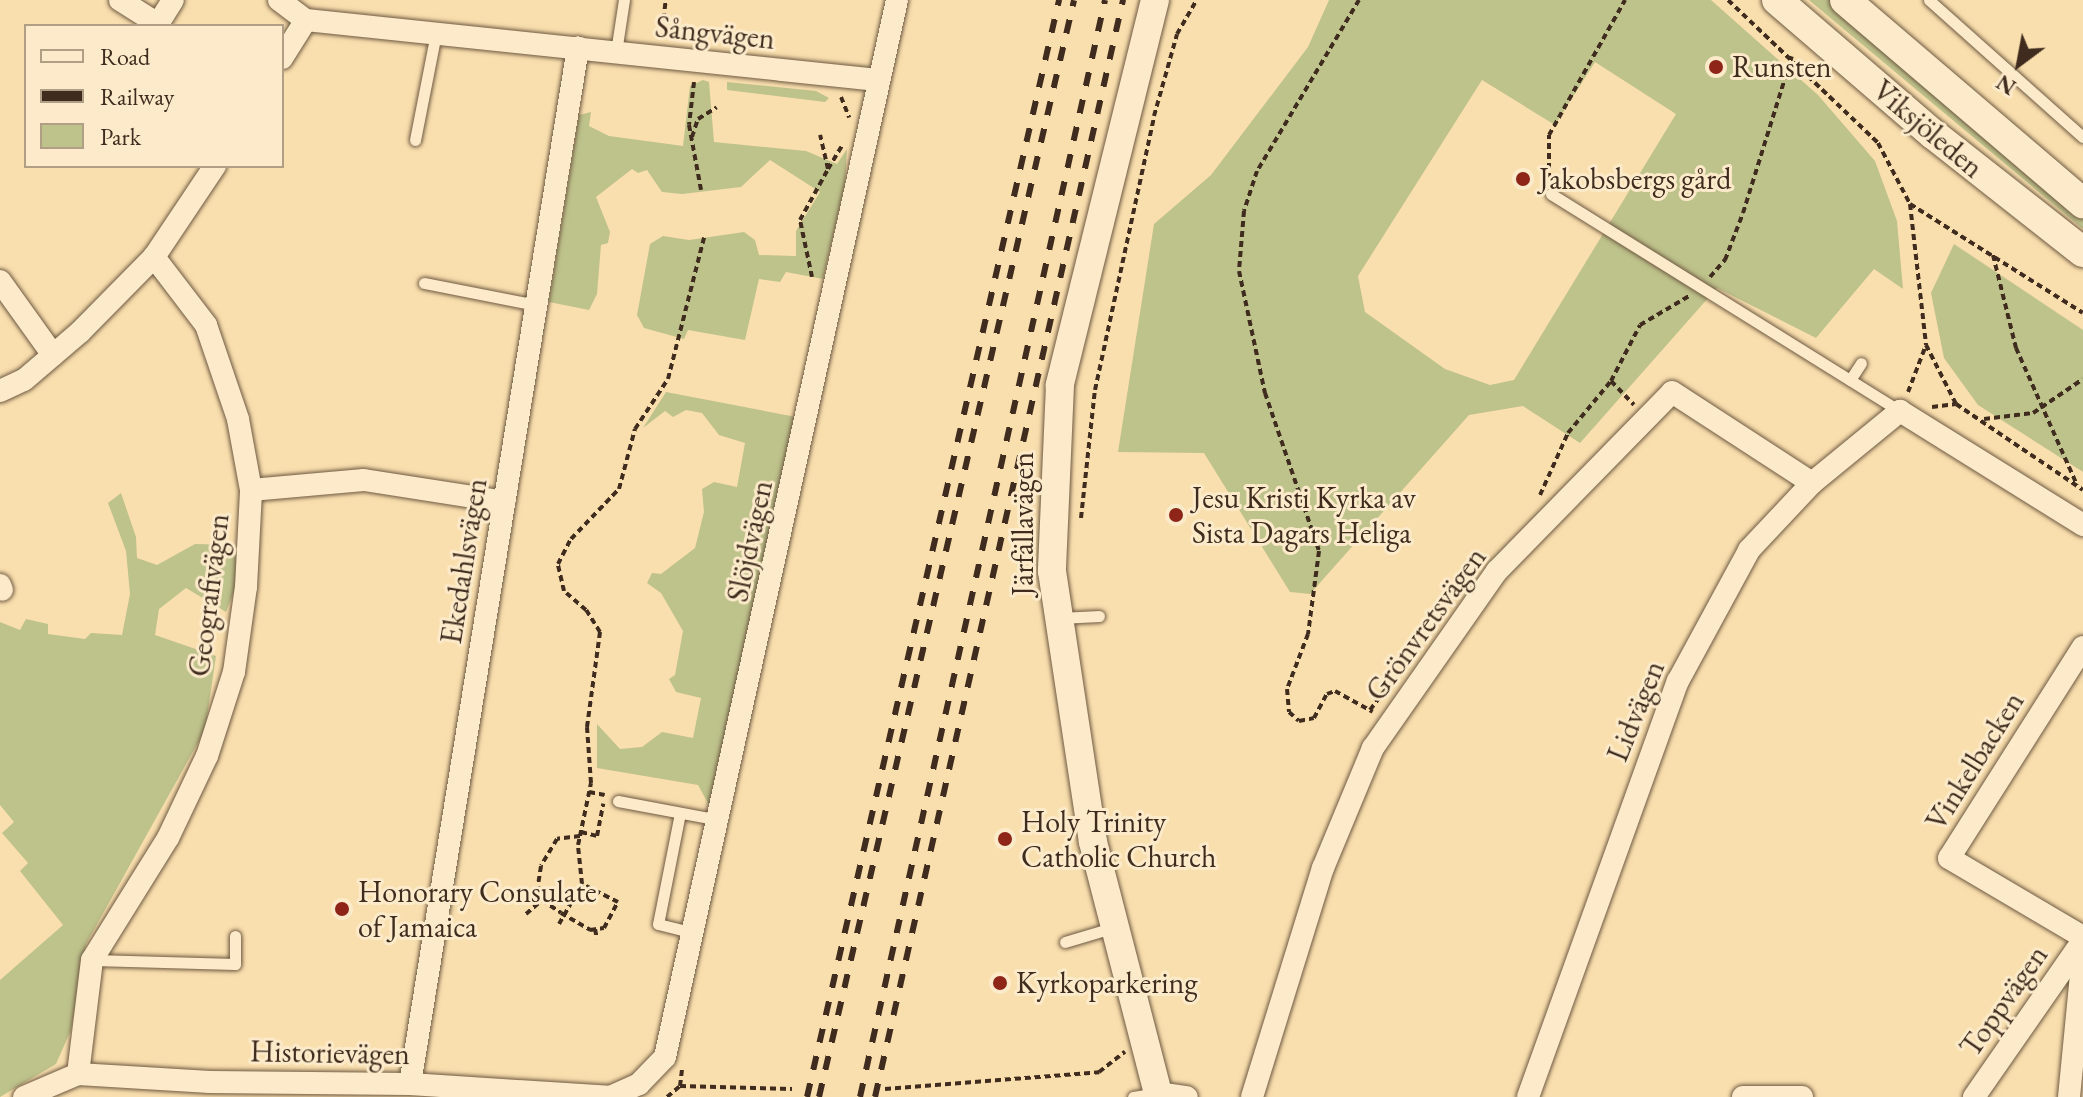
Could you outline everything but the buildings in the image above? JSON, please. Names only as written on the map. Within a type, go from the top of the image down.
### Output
[{"type":"main road","name":"Viksjöleden","points":[[1777,0],[1933,134],[2083,252]]},
{"type":"main road","name":"Viksjöleden","points":[[1845,0],[2083,203]]},
{"type":"street","points":[[120,0],[158,24],[173,0]]},
{"type":"street","points":[[279,0],[306,20],[284,55]]},
{"type":"street","name":"Slöjdvägen","points":[[639,1084],[665,1057],[695,933],[897,0]]},
{"type":"street","name":"Järfällavägen","points":[[1150,1096],[1115,927],[1093,842],[1052,571],[1060,385],[1155,0]]},
{"type":"street","name":"Sångvägen","points":[[306,20],[878,80]]},
{"type":"street","name":"Ekedahlsvägen","points":[[399,1088],[504,502],[578,48]]},
{"type":"street","points":[[0,391],[53,355],[154,257],[214,168]]},
{"type":"street","name":"Geografivägen","points":[[78,1074],[92,960],[168,838],[207,756],[234,672],[246,587],[251,490],[238,419],[206,325],[154,257]]},
{"type":"street","points":[[0,281],[53,355]]},
{"type":"street","name":"Grönvretsvägen","points":[[1252,1097],[1323,868],[1373,748],[1497,571],[1672,392],[1812,483]]},
{"type":"street","points":[[1900,411],[2083,525]]},
{"type":"street","name":"Lidvägen","points":[[1528,1097],[1678,681],[1749,550],[1812,483],[1900,411]]},
{"type":"street","points":[[251,490],[364,480],[504,502]]},
{"type":"street","name":"Vinkelbacken","points":[[2083,647],[1949,858],[2083,938]]},
{"type":"street","name":"Toppvägen","points":[[1974,1097],[2083,938]]},
{"type":"street","points":[[2069,1097],[2083,953]]},
{"type":"street","name":"Historievägen","points":[[24,1097],[52,1082],[78,1074],[209,1090],[399,1088],[610,1097],[639,1084]]},
{"type":"street","points":[[1150,1096],[1187,1097]]},
{"type":"street","points":[[1743,1097],[1802,1097]]},
{"type":"lane","points":[[616,52],[624,0]]},
{"type":"lane","points":[[1929,0],[2083,137]]},
{"type":"lane","points":[[415,140],[436,33]]},
{"type":"lane","points":[[1551,194],[1900,411]]},
{"type":"lane","points":[[424,283],[536,305]]},
{"type":"lane","points":[[1850,380],[1861,363]]},
{"type":"lane","points":[[1058,618],[1099,616]]},
{"type":"lane","points":[[618,801],[721,820]]},
{"type":"lane","points":[[680,813],[658,924],[695,933]]},
{"type":"lane","points":[[1065,942],[1115,927]]},
{"type":"lane","points":[[92,960],[235,964],[235,936]]},
{"type":"path","points":[[659,57],[666,0]]},
{"type":"path","points":[[1080,523],[1095,390],[1154,116],[1177,34],[1197,0]]},
{"type":"path","points":[[1359,0],[1257,171],[1244,211],[1239,271],[1265,393],[1319,551],[1308,634],[1287,689],[1289,712],[1299,721],[1314,718],[1327,694],[1335,691],[1370,710]]},
{"type":"path","points":[[1551,194],[1549,135],[1625,0]]},
{"type":"path","points":[[1728,0],[1878,143],[1910,204],[1926,345],[1956,404],[2083,490]]},
{"type":"path","points":[[697,61],[692,139],[701,190]]},
{"type":"path","points":[[844,77],[840,103],[850,123]]},
{"type":"path","points":[[692,139],[698,119],[717,107]]},
{"type":"path","points":[[812,277],[800,220],[849,134]]},
{"type":"path","points":[[820,135],[828,169]]},
{"type":"path","points":[[1910,204],[2083,313]]},
{"type":"path","points":[[559,924],[582,884],[580,834],[589,792],[587,727],[600,632],[586,610],[564,591],[558,564],[571,539],[619,489],[635,429],[668,379],[704,238]]},
{"type":"path","points":[[1993,255],[2016,348],[2044,404],[2077,486]]},
{"type":"path","points":[[1926,345],[1900,411],[1956,404]]},
{"type":"path","points":[[1982,419],[2033,413],[2083,379]]},
{"type":"path","points":[[1611,381],[1646,419]]},
{"type":"path","points":[[542,900],[541,866],[557,839],[580,834],[597,836],[605,794],[589,792]]},
{"type":"path","points":[[542,900],[564,915],[595,929],[604,928],[618,902],[582,884]]},
{"type":"path","points":[[526,914],[542,900]]},
{"type":"path","points":[[595,929],[597,939]]},
{"type":"path","points":[[885,1089],[1099,1072],[1123,1052]]},
{"type":"path","points":[[667,1097],[680,1086],[792,1089]]},
{"type":"green space","points":[[1329,0],[1711,0],[1818,95],[1875,161],[1897,221],[1903,289],[1874,269],[1816,338],[1717,288],[1580,443],[1523,406],[1469,415],[1310,594],[1290,592],[1204,453],[1118,452],[1154,224],[1211,175],[1308,47]],"holes":[[[1595,62],[1676,114],[1514,380],[1490,385],[1445,369],[1365,312],[1358,276],[1482,80],[1555,125]]]},
{"type":"green space","points":[[1809,0],[1830,0],[2083,216],[2083,229]]},
{"type":"green space","points":[[703,80],[709,82],[714,142],[806,151],[837,164],[847,149],[845,184],[823,279],[786,272],[780,282],[759,279],[745,340],[688,330],[684,339],[644,328],[637,315],[650,244],[663,236],[689,240],[744,232],[755,240],[759,255],[796,256],[796,231],[820,192],[770,160],[741,187],[682,194],[662,192],[647,170],[638,173],[632,169],[596,197],[610,232],[608,243],[601,245],[597,294],[589,310],[549,302],[579,115],[591,112],[589,126],[609,136],[683,146],[690,86]]},
{"type":"green space","points":[[727,82],[816,91],[829,98],[825,102],[727,90]]},
{"type":"green space","points":[[1954,244],[2083,330],[2083,472],[1978,405],[1944,358],[1931,293]]},
{"type":"green space","points":[[666,392],[796,417],[710,807],[698,785],[597,768],[597,724],[620,749],[642,747],[662,732],[693,738],[701,698],[676,692],[669,679],[675,675],[683,631],[661,593],[647,583],[652,573],[661,574],[695,548],[704,512],[702,489],[714,482],[737,487],[745,443],[719,435],[702,413],[686,410],[673,417],[665,411],[643,428]]},
{"type":"green space","points":[[121,493],[136,537],[137,558],[157,565],[195,544],[236,545],[238,581],[226,612],[186,588],[159,609],[155,635],[216,656],[205,730],[86,944],[71,1030],[56,1064],[0,1097],[0,980],[63,925],[20,871],[28,863],[2,833],[14,822],[0,805],[0,622],[20,630],[26,619],[48,624],[48,634],[85,639],[91,633],[122,635],[130,594],[126,551],[108,503]]},
{"type":"railway","points":[[807,1097],[1059,0]]},
{"type":"railway","points":[[819,1097],[1074,0]]},
{"type":"railway","points":[[860,1097],[1105,0]]},
{"type":"railway","points":[[875,1097],[1123,0]]},
{"type":"place","name":"Runsten","points":[[1716,67]]},
{"type":"place","name":"Jakobsbergs gård","points":[[1523,179]]},
{"type":"place","name":"Jesu Kristi Kyrka av Sista Dagars Heliga","points":[[1176,515]]},
{"type":"place","name":"Holy Trinity Catholic Church","points":[[1005,839]]},
{"type":"place","name":"Honorary Consulate of Jamaica","points":[[342,909]]},
{"type":"place","name":"Kyrkoparkering","points":[[1000,983]]}]
